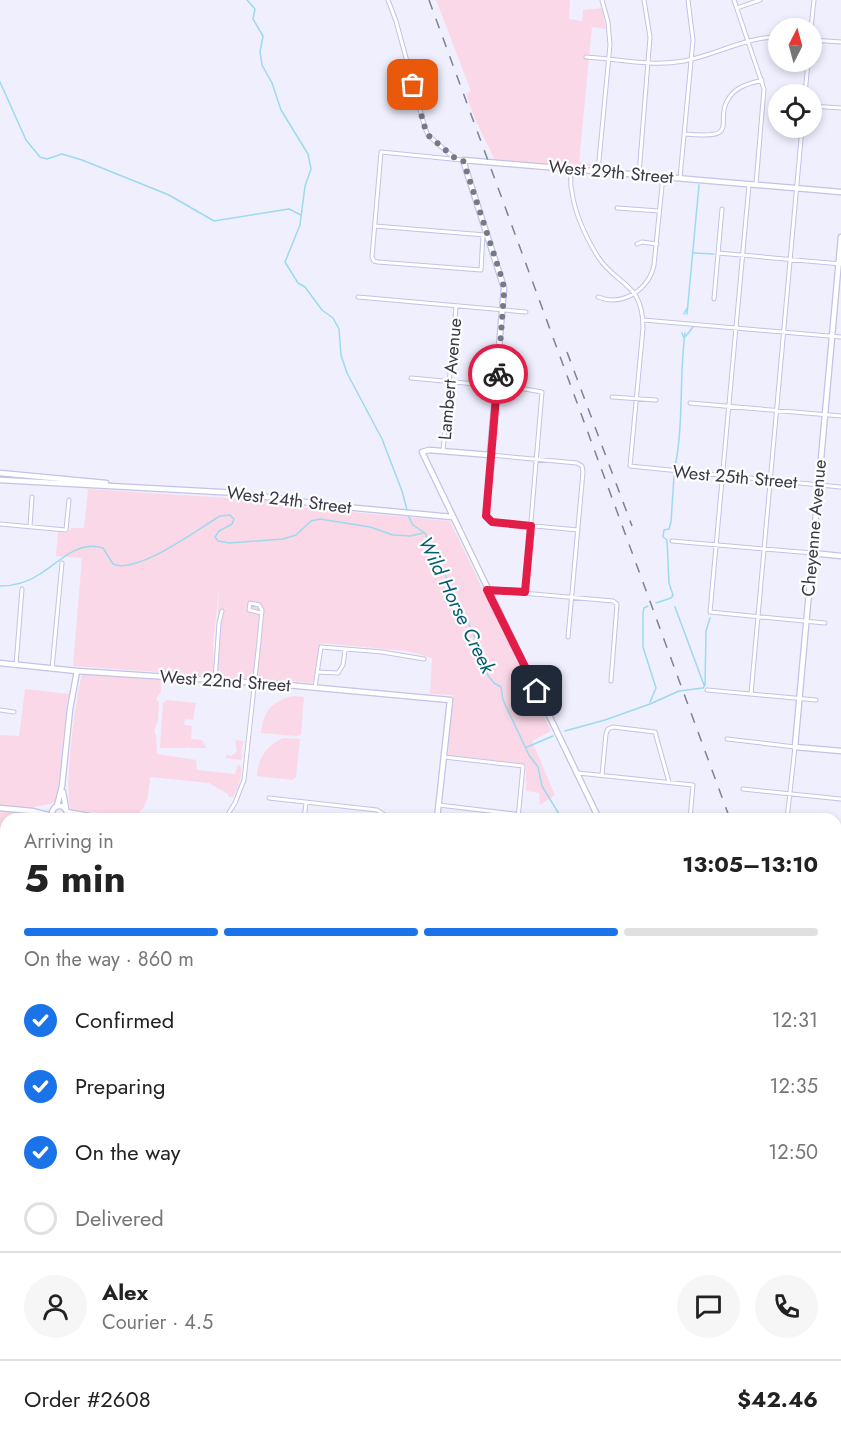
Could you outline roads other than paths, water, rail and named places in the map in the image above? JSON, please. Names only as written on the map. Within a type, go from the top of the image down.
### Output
[{"type":"street","points":[[388,0],[396,21],[425,128],[428,135],[455,158]]},
{"type":"street","points":[[598,171],[610,31],[602,0]]},
{"type":"street","points":[[639,174],[650,37],[644,0]]},
{"type":"street","points":[[680,178],[691,59],[692,30],[688,0]]},
{"type":"street","points":[[734,0],[762,80],[764,100],[756,184]]},
{"type":"street","points":[[737,8],[760,0]]},
{"type":"street","points":[[812,18],[814,0]]},
{"type":"street","points":[[586,57],[672,63],[748,40],[768,38]]},
{"type":"street","points":[[822,41],[841,42]]},
{"type":"street","points":[[685,134],[709,136],[719,133],[723,127],[729,97],[741,87],[762,80]]},
{"type":"street","points":[[822,107],[841,108]]},
{"type":"street","points":[[751,694],[801,138]]},
{"type":"street","name":"West 29th Street","points":[[375,226],[381,152],[841,192]]},
{"type":"street","points":[[463,160],[485,235],[504,288],[486,516],[492,522],[578,530]]},
{"type":"street","points":[[571,169],[575,204],[585,231],[599,258],[635,293],[639,300],[643,320],[636,399]]},
{"type":"street","points":[[598,297],[608,300],[620,299],[635,293],[651,276],[657,244],[663,176]]},
{"type":"street","points":[[749,184],[710,612],[825,623]]},
{"type":"street","points":[[618,208],[659,211]]},
{"type":"street","points":[[714,299],[722,209]]},
{"type":"street","points":[[375,226],[485,235],[481,270],[378,262],[374,261],[372,256],[375,226]]},
{"type":"street","name":"Cheyenne Avenue","points":[[788,813],[841,237]]},
{"type":"street","points":[[637,244],[642,242],[657,244]]},
{"type":"street","points":[[718,254],[840,264]]},
{"type":"street","points":[[358,297],[526,312]]},
{"type":"street","name":"Lambert Avenue","points":[[443,452],[456,306]]},
{"type":"street","points":[[643,320],[841,337]]},
{"type":"street","points":[[411,378],[542,392],[525,592]]},
{"type":"street","points":[[612,397],[656,400]]},
{"type":"street","name":"West 25th Street","points":[[636,399],[630,466],[840,487]]},
{"type":"street","points":[[690,403],[841,416]]},
{"type":"street","points":[[568,637],[582,466],[577,463],[421,450],[596,813]]},
{"type":"street","name":"West 24th Street","points":[[0,473],[126,486]]},
{"type":"street","name":"West 24th Street","points":[[0,480],[237,493],[452,517]]},
{"type":"street","points":[[30,526],[32,497]]},
{"type":"street","points":[[0,524],[66,530],[69,500]]},
{"type":"street","points":[[672,541],[841,556]]},
{"type":"street","points":[[52,669],[62,563]]},
{"type":"street","points":[[16,665],[22,589]]},
{"type":"street","points":[[487,590],[613,601],[617,604],[611,681]]},
{"type":"street","points":[[229,813],[244,780],[261,613],[259,605],[250,603],[249,610],[261,613]]},
{"type":"street","points":[[214,680],[222,611]]},
{"type":"street","points":[[315,688],[321,647],[424,659]]},
{"type":"street","points":[[317,672],[338,673],[343,665],[345,649]]},
{"type":"street","name":"West 22nd Street","points":[[0,663],[77,671],[254,682],[450,700],[444,757]]},
{"type":"street","points":[[54,813],[62,786],[70,709],[77,671]]},
{"type":"street","points":[[707,690],[816,700]]},
{"type":"street","points":[[0,710],[14,712]]},
{"type":"street","points":[[602,775],[606,734],[608,729],[613,727],[655,732],[669,782]]},
{"type":"street","points":[[727,739],[841,751]]},
{"type":"street","points":[[438,813],[444,757],[523,766],[519,813]]},
{"type":"street","points":[[576,772],[693,785],[691,813]]},
{"type":"street","points":[[62,786],[66,813]]},
{"type":"street","points":[[743,789],[841,799]]},
{"type":"street","points":[[269,798],[377,810],[382,813]]},
{"type":"street","points":[[305,813],[306,802]]},
{"type":"street","points":[[439,805],[510,813]]},
{"type":"street","points":[[0,807],[39,813]]},
{"type":"street","points":[[32,811],[56,807],[78,813]]},
{"type":"waterway","name":"Wild Horse Creek","points":[[247,0],[255,9],[253,19],[263,36],[260,52],[262,65],[272,83],[281,110],[308,154],[311,169],[305,186],[300,225],[285,262],[298,283],[305,287],[322,310],[333,318],[339,329],[341,355],[347,373],[382,439],[407,510]]},
{"type":"waterway","points":[[0,82],[26,140],[40,157],[47,159],[62,154],[82,160],[169,195],[214,221],[289,209],[301,215]]},
{"type":"waterway","points":[[687,314],[699,185]]},
{"type":"waterway","points":[[694,253],[714,254]]},
{"type":"waterway","points":[[684,314],[687,308]]},
{"type":"waterway","points":[[686,336],[693,327]]},
{"type":"waterway","points":[[682,333],[684,338]]},
{"type":"waterway","points":[[675,467],[680,434],[685,333]]},
{"type":"waterway","points":[[656,603],[671,598],[673,595],[669,583],[667,540],[663,537],[664,530],[669,529],[671,522],[674,476]]},
{"type":"waterway","points":[[0,586],[31,579],[69,554],[85,547],[103,548],[113,564],[124,566],[137,563],[183,540],[220,516],[230,515],[234,519],[232,524],[219,531],[215,537],[218,541],[229,543],[283,539],[296,535],[311,521],[320,519],[370,527],[393,535],[410,536],[423,533]]},
{"type":"waterway","name":"Wild Horse Creek","points":[[408,515],[413,525],[425,533],[487,663],[487,674],[494,683],[501,687],[503,700],[529,755],[538,767],[542,786],[558,813]]},
{"type":"waterway","points":[[648,606],[644,608],[643,613],[643,647],[656,688],[650,702]]},
{"type":"waterway","points":[[675,607],[704,685]]},
{"type":"waterway","points":[[565,731],[605,720],[679,691],[703,688],[705,685],[706,631],[710,618]]},
{"type":"waterway","points":[[527,747],[553,736]]},
{"type":"railway","points":[[429,0],[728,813]]},
{"type":"railway","points":[[567,352],[632,526]]}]
